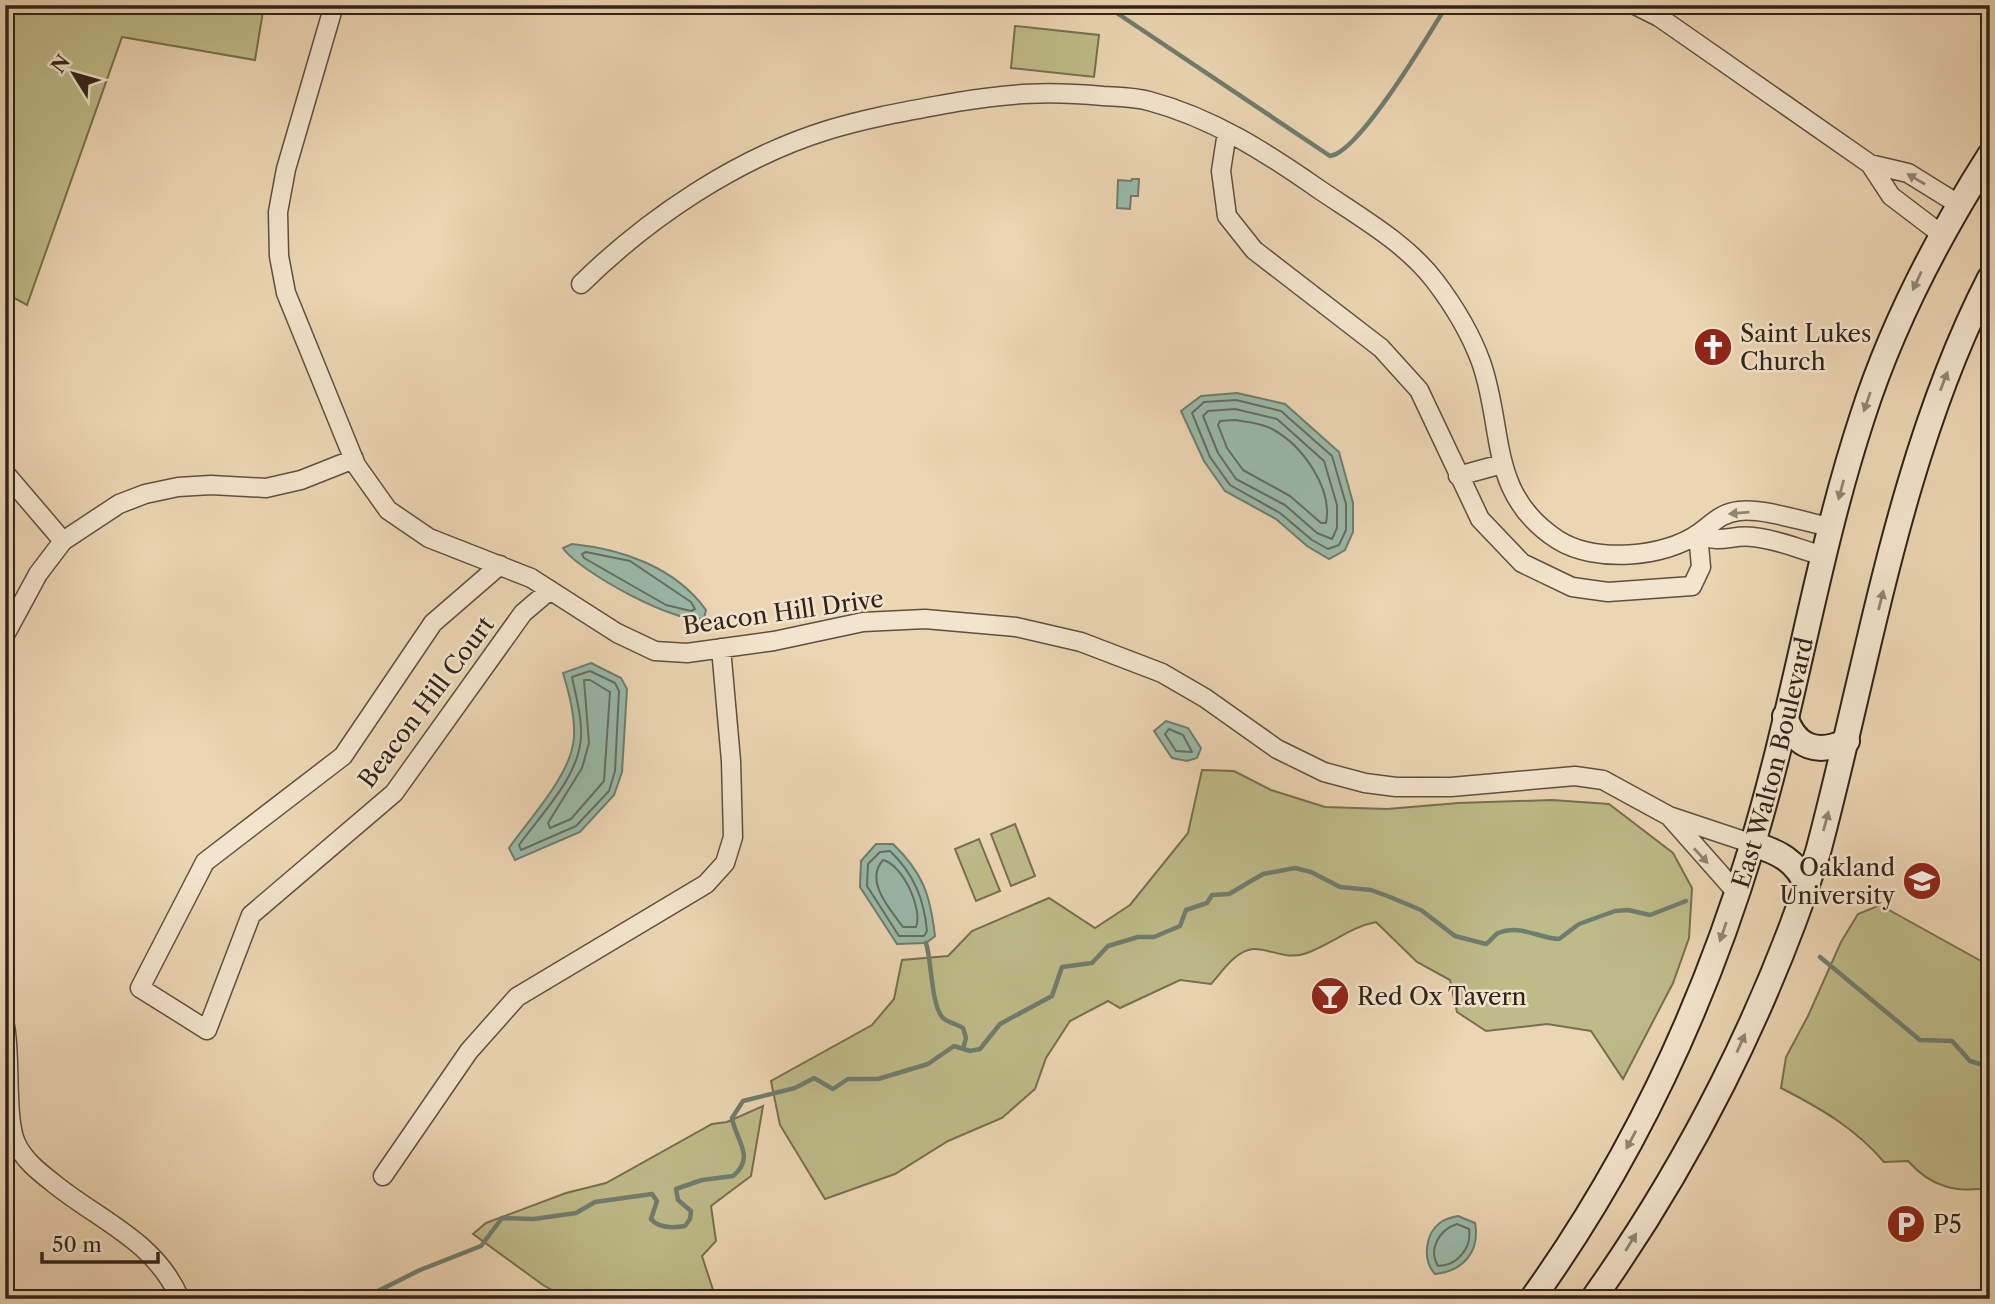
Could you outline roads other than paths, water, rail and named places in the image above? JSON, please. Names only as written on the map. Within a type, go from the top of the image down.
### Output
[{"type":"main road","name":"East Walton Boulevard","points":[[1532,1299],[1601,1194],[1663,1079],[1700,994],[1753,844],[1830,527],[1872,387],[1915,285],[1958,204],[1990,155]]},
{"type":"main road","points":[[1593,1299],[1628,1248],[1697,1131],[1770,978],[1807,886],[1847,741],[1923,439],[1960,341],[1990,278]]},
{"type":"main road","points":[[1786,716],[1793,735],[1806,746],[1823,750],[1847,741]]},
{"type":"main road","points":[[1753,844],[1788,859],[1802,874],[1807,886]]},
{"type":"street","name":"Beacon Hill Drive","points":[[334,5],[286,169],[278,212],[279,256],[286,293],[354,459],[373,492],[388,510],[429,538],[531,578],[617,633],[655,651],[687,653],[863,622],[925,619],[1016,627],[1081,642],[1162,673],[1205,698],[1277,749],[1324,772],[1364,783],[1396,787],[1451,787],[1576,776],[1603,780],[1669,816],[1753,844]]},
{"type":"street","points":[[1636,5],[1659,17],[1870,164],[1908,173],[1958,204]]},
{"type":"street","points":[[581,284],[637,232],[675,205],[778,148],[830,129],[1007,93],[1050,91],[1145,100],[1188,114],[1260,149],[1365,220],[1413,257],[1432,277],[1462,319],[1481,362],[1503,474],[1518,501],[1535,522],[1561,542],[1592,552],[1625,555],[1667,547],[1698,534],[1712,521],[1734,512],[1830,527]]},
{"type":"street","points":[[1227,132],[1221,171],[1227,216],[1254,250],[1381,348],[1419,390],[1480,519],[1522,563],[1572,587],[1608,592],[1692,586],[1701,567],[1698,534]]},
{"type":"street","points":[[1870,164],[1891,196],[1941,234]]},
{"type":"street","points":[[7,624],[38,574],[63,541],[119,504],[145,494],[211,485],[266,488],[301,480],[354,459]]},
{"type":"street","points":[[1458,477],[1502,464]]},
{"type":"street","points":[[5,473],[63,541]]},
{"type":"street","points":[[1761,538],[1765,515]]},
{"type":"street","points":[[1698,534],[1724,541],[1740,536],[1761,538],[1824,556]]},
{"type":"street","name":"Beacon Hill Court","points":[[500,565],[433,622],[343,756],[205,862],[140,988],[207,1030],[251,915],[394,793],[523,613],[550,590]]},
{"type":"street","points":[[383,1176],[469,1051],[509,1003],[531,987],[706,884],[725,863],[733,837],[733,812],[721,648]]},
{"type":"street","name":"Beacon Hill Drive","points":[[1669,816],[1737,893]]},
{"type":"street","points":[[5,1026],[15,1142],[29,1164],[67,1195],[136,1240],[170,1276],[180,1299]]},
{"type":"water","points":[[1139,179],[1138,196],[1131,196],[1130,209],[1117,208],[1118,180]]},
{"type":"water","points":[[1237,393],[1285,404],[1339,452],[1353,503],[1353,532],[1345,550],[1329,559],[1307,546],[1276,519],[1225,491],[1204,461],[1181,411],[1201,396]]},
{"type":"water","points":[[572,544],[610,550],[663,572],[693,595],[706,610],[704,618],[673,614],[629,595],[572,558],[563,548]]},
{"type":"water","points":[[591,663],[621,678],[627,689],[622,772],[614,795],[580,832],[515,860],[509,848],[558,780],[571,751],[574,721],[563,673]]},
{"type":"water","points":[[1166,721],[1188,728],[1201,748],[1197,758],[1187,761],[1172,758],[1154,731]]},
{"type":"water","points":[[876,844],[893,844],[918,875],[931,908],[935,936],[926,943],[897,944],[860,887],[861,861]]},
{"type":"water","points":[[1458,1216],[1475,1223],[1472,1251],[1462,1264],[1454,1269],[1435,1274],[1427,1254],[1431,1233],[1441,1222]]},
{"type":"waterway","points":[[1105,5],[1330,156],[1343,150],[1375,115],[1447,5]]},
{"type":"waterway","points":[[362,1299],[420,1270],[481,1246],[502,1218],[534,1219],[576,1213],[595,1202],[652,1194],[657,1201],[651,1219],[654,1222],[666,1227],[685,1226],[691,1211],[678,1200],[676,1189],[702,1180],[733,1176],[740,1169],[743,1148],[732,1118],[743,1101],[795,1088],[814,1078],[833,1089],[848,1079],[878,1079],[928,1064],[954,1046],[970,1051],[980,1049],[1000,1024],[1052,996],[1062,967],[1092,963],[1108,946],[1138,937],[1154,937],[1180,926],[1186,910],[1207,903],[1212,895],[1229,894],[1263,874],[1295,868],[1311,872],[1340,887],[1371,890],[1421,910],[1455,936],[1486,944],[1498,933],[1514,930],[1559,939],[1579,924],[1615,911],[1628,910],[1650,915],[1686,901]]},
{"type":"waterway","points":[[926,943],[936,1004],[943,1018],[963,1028],[966,1038],[963,1049]]},
{"type":"waterway","points":[[1820,957],[1920,1040],[1952,1041],[1970,1061],[1990,1067]]},
{"type":"place","name":"Saint Lukes Church","points":[[1713,347]]},
{"type":"place","name":"Oakland University","points":[[1922,881]]},
{"type":"place","name":"Red Ox Tavern","points":[[1330,996]]},
{"type":"place","name":"P5","points":[[1906,1224]]}]
